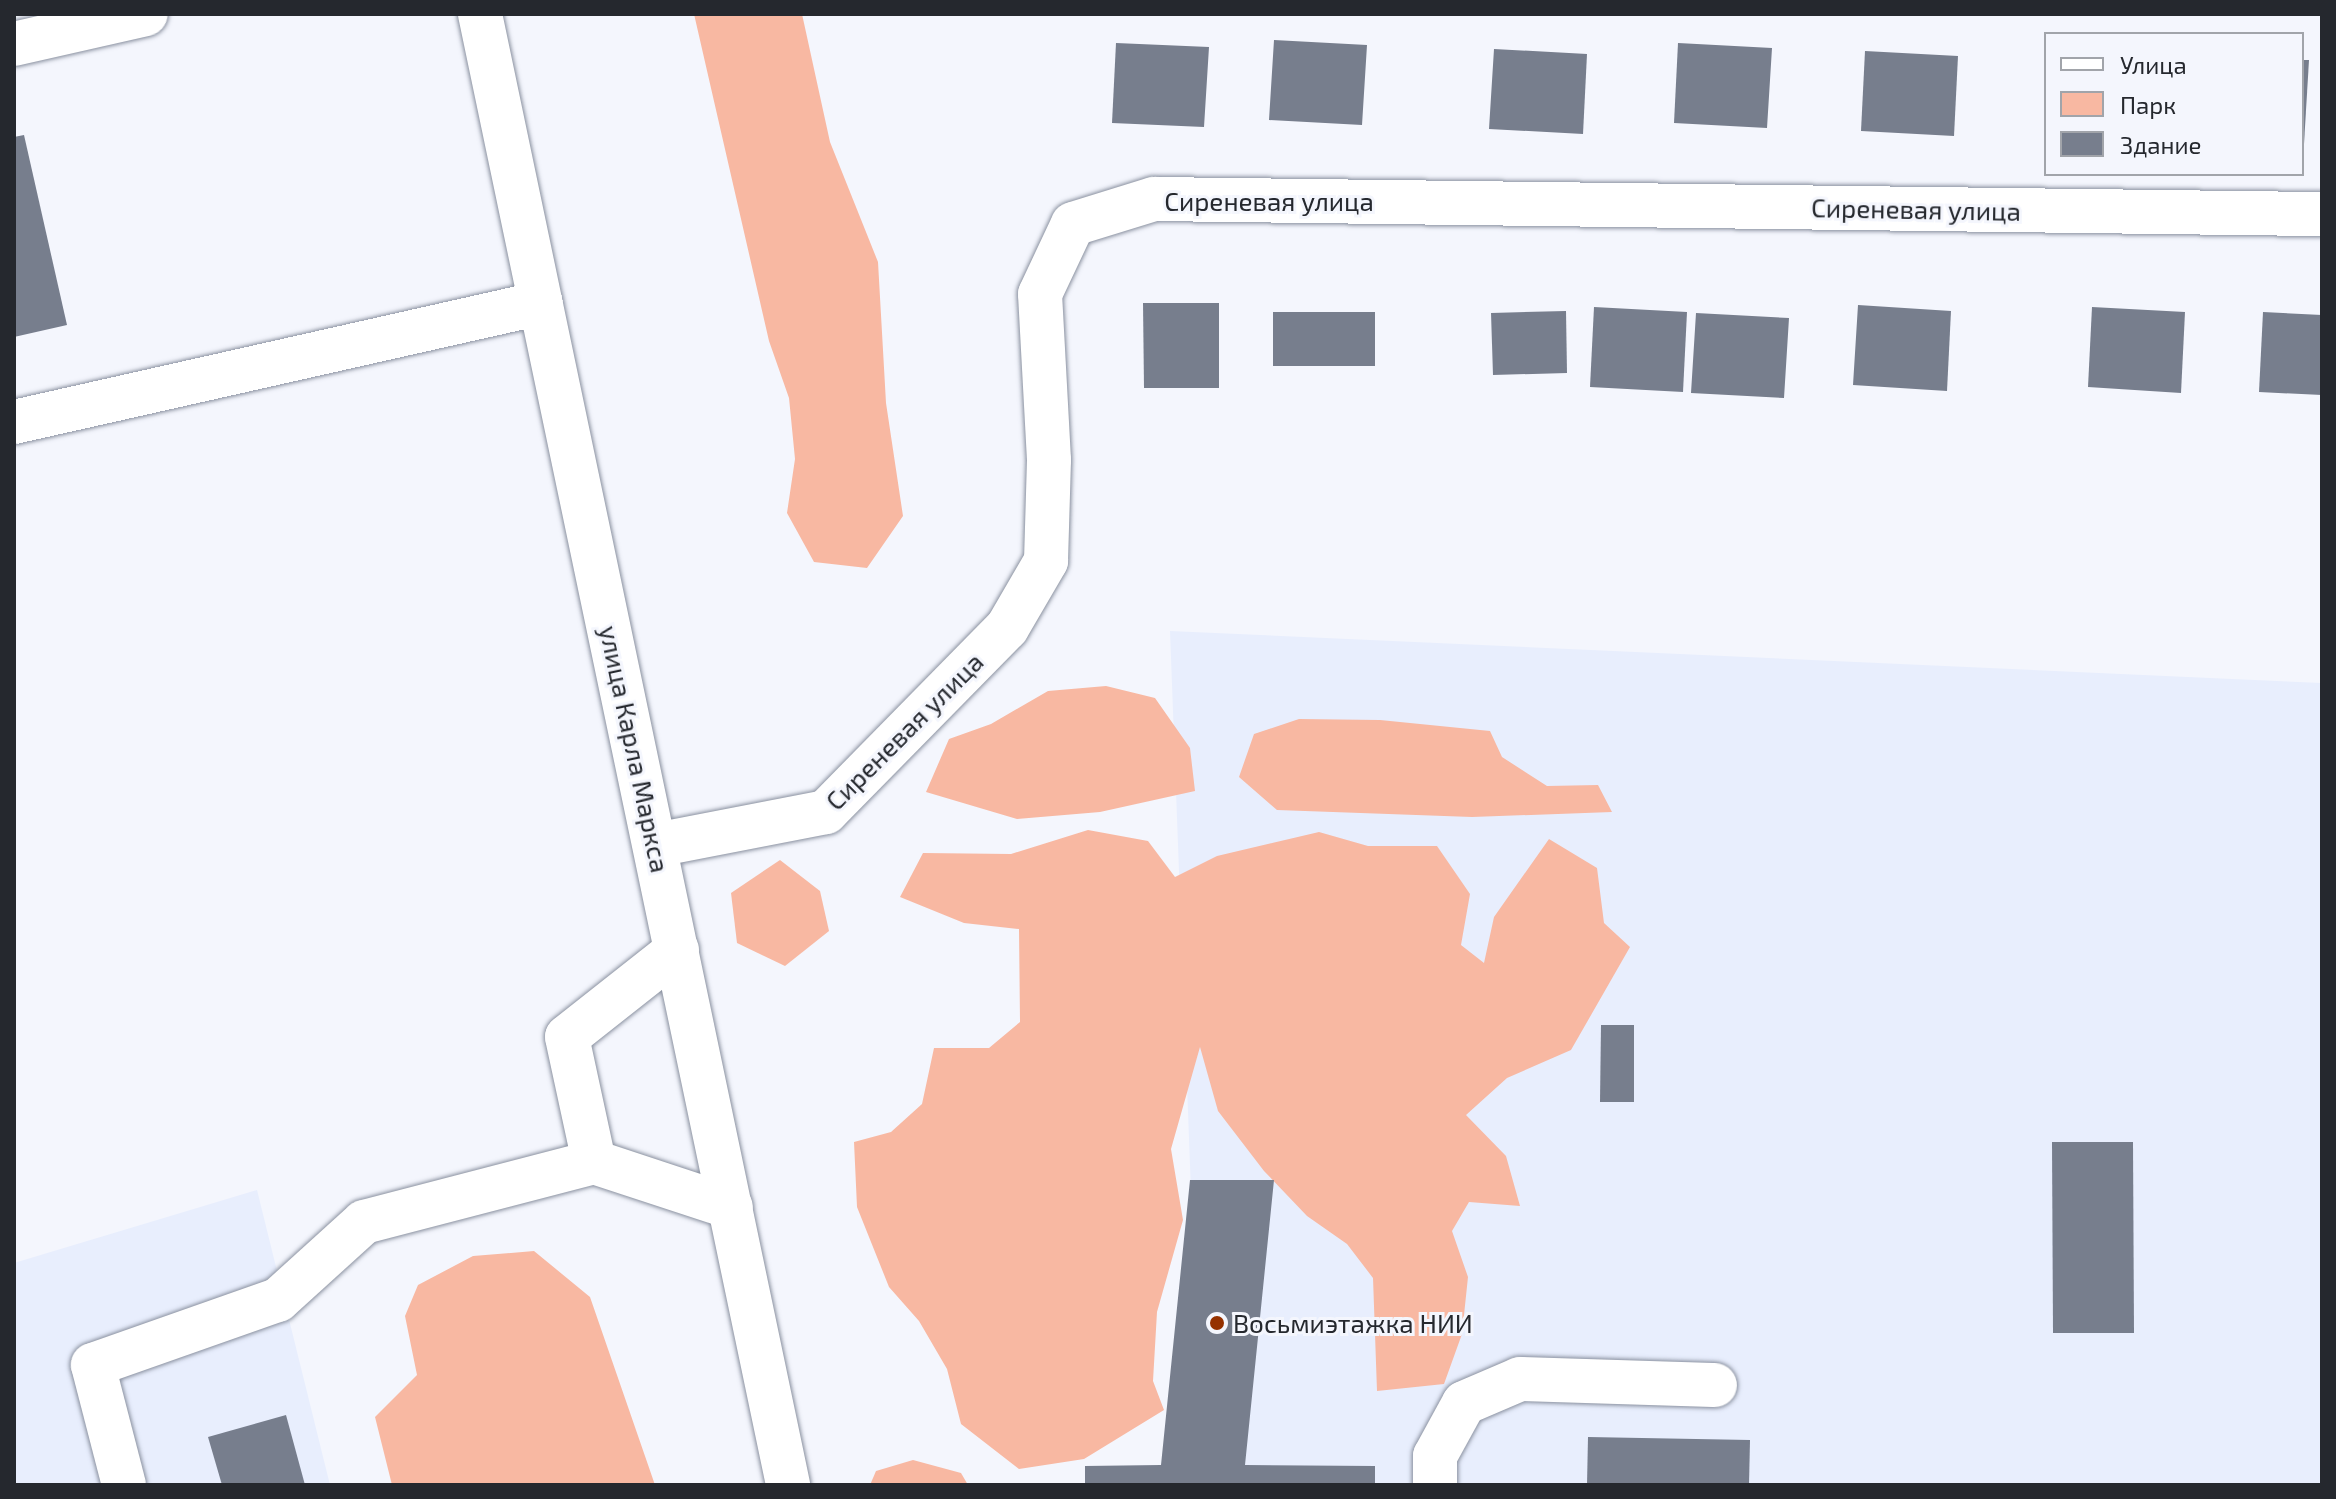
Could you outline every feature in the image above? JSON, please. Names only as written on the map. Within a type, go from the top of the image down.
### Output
[{"type":"street","points":[[14,44],[146,14]]},
{"type":"street","name":"улица Карла Маркса","points":[[480,14],[788,1485]]},
{"type":"street","name":"Сиреневая улица","points":[[656,845],[826,812],[1007,628],[1046,561],[1049,460],[1040,294],[1073,224],[1154,199],[2322,214]]},
{"type":"street","points":[[14,422],[541,303]]},
{"type":"street","points":[[594,1162],[567,1037],[677,950]]},
{"type":"street","points":[[124,1485],[93,1365],[278,1300],[364,1222],[594,1162],[731,1207]]},
{"type":"street","points":[[1435,1485],[1435,1456],[1464,1403],[1520,1379],[1715,1385]]},
{"type":"shaded area","points":[[1170,631],[2322,683],[2322,1485],[1202,1485]]},
{"type":"shaded area","points":[[257,1190],[330,1485],[14,1485],[14,1263]]},
{"type":"green space","points":[[694,14],[802,14],[830,142],[878,262],[886,403],[903,516],[867,568],[814,562],[787,513],[795,459],[789,398],[769,341]]},
{"type":"green space","points":[[1106,686],[1155,698],[1190,748],[1195,791],[1100,812],[1017,819],[926,792],[949,739],[991,724],[1048,691]]},
{"type":"green space","points":[[1299,719],[1380,720],[1490,731],[1502,757],[1547,786],[1598,785],[1612,812],[1472,817],[1277,810],[1239,777],[1254,734]]},
{"type":"green space","points":[[1088,830],[1148,841],[1175,877],[1217,856],[1319,832],[1368,846],[1437,846],[1470,894],[1461,945],[1484,963],[1494,917],[1549,839],[1597,868],[1604,923],[1630,947],[1571,1050],[1507,1078],[1466,1115],[1506,1156],[1520,1206],[1469,1202],[1452,1231],[1468,1277],[1462,1334],[1444,1384],[1377,1391],[1373,1278],[1347,1244],[1307,1216],[1264,1171],[1218,1111],[1200,1047],[1171,1149],[1183,1220],[1157,1312],[1153,1381],[1164,1410],[1084,1459],[1019,1469],[961,1424],[947,1369],[919,1321],[889,1287],[857,1207],[854,1142],[891,1132],[922,1104],[934,1048],[989,1048],[1020,1022],[1019,929],[964,923],[900,897],[923,853],[1011,854]]},
{"type":"green space","points":[[780,860],[820,891],[829,931],[785,966],[737,943],[731,893]]},
{"type":"green space","points":[[534,1251],[590,1297],[655,1485],[392,1485],[375,1417],[417,1375],[405,1316],[418,1285],[473,1256]]},
{"type":"green space","points":[[913,1460],[961,1473],[968,1485],[870,1485],[876,1471]]},
{"type":"building","points":[[1274,40],[1367,45],[1362,125],[1269,120]]},
{"type":"building","points":[[1116,43],[1209,47],[1204,127],[1112,123]]},
{"type":"building","points":[[1678,43],[1772,48],[1767,128],[1674,123]]},
{"type":"building","points":[[1494,49],[1587,54],[1583,134],[1489,129]]},
{"type":"building","points":[[1865,51],[1958,56],[1954,136],[1861,131]]},
{"type":"building","points":[[2304,60],[2309,60],[2304,144]]},
{"type":"building","points":[[24,135],[67,325],[14,337],[14,137]]},
{"type":"building","points":[[1143,303],[1219,303],[1219,388],[1144,388]]},
{"type":"building","points":[[1858,305],[1951,311],[1947,391],[1853,385]]},
{"type":"building","points":[[1594,307],[1687,312],[1683,392],[1590,387]]},
{"type":"building","points":[[2092,307],[2185,312],[2181,393],[2088,387]]},
{"type":"building","points":[[1566,311],[1567,373],[1493,375],[1491,313]]},
{"type":"building","points":[[1273,312],[1375,312],[1375,366],[1273,366]]},
{"type":"building","points":[[2263,312],[2322,315],[2322,395],[2259,392]]},
{"type":"building","points":[[1696,313],[1789,318],[1784,398],[1691,393]]},
{"type":"building","points":[[1601,1025],[1634,1025],[1634,1102],[1600,1102]]},
{"type":"building","points":[[2052,1142],[2133,1142],[2134,1333],[2053,1333]]},
{"type":"building","name":"Восьмиэтажка НИИ","points":[[1190,1180],[1274,1180],[1245,1465],[1375,1466],[1375,1485],[1085,1485],[1085,1466],[1161,1465]]},
{"type":"building","points":[[286,1415],[305,1485],[222,1485],[208,1437]]},
{"type":"building","points":[[1588,1437],[1750,1440],[1749,1485],[1587,1485]]},
{"type":"place","name":"Восьмиэтажка НИИ","points":[[1217,1323]]}]
